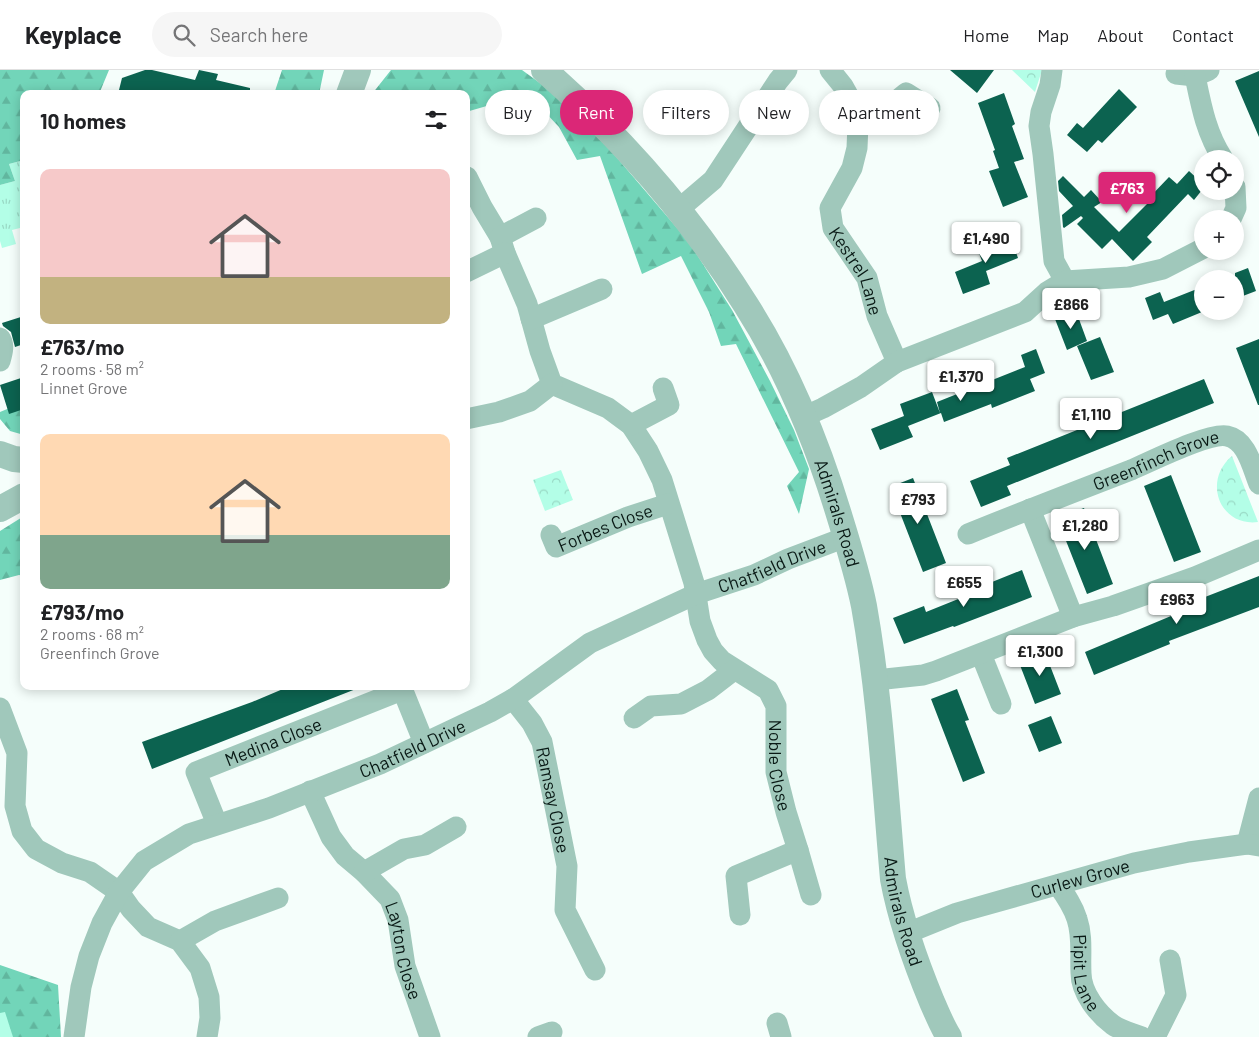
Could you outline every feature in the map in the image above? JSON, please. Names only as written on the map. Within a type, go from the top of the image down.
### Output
[{"type":"street","points":[[350,90],[358,70]]},
{"type":"street","name":"Admirals Road","points":[[544,70],[612,134],[679,209],[746,305],[772,350],[803,416],[826,474],[846,537],[863,605],[876,680],[893,879],[905,934],[928,992],[949,1037]]},
{"type":"street","name":"Kestrel Lane","points":[[830,70],[845,90]]},
{"type":"street","points":[[1052,70],[1039,126],[1054,260],[1065,281]]},
{"type":"street","points":[[1193,73],[1204,120],[1216,150]]},
{"type":"street","points":[[679,209],[713,180],[778,74]]},
{"type":"street","name":"Kestrel Lane","points":[[858,135],[857,148],[852,168],[830,208],[833,228],[867,278],[877,316],[897,362]]},
{"type":"street","points":[[470,183],[502,245],[527,304],[540,351],[552,384],[530,401],[499,412],[470,418]]},
{"type":"street","points":[[470,269],[536,218]]},
{"type":"street","points":[[803,416],[823,408],[861,387],[897,362],[1026,312],[1047,292],[1065,281],[1128,276],[1163,269],[1194,253]]},
{"type":"street","points":[[531,319],[602,289]]},
{"type":"street","points":[[0,338],[3,351],[0,361]]},
{"type":"street","name":"Forbes Close","points":[[552,384],[608,408],[631,425],[648,451],[662,480],[694,582],[696,594]]},
{"type":"street","points":[[631,425],[669,405],[663,388]]},
{"type":"street","name":"Greenfinch Grove","points":[[968,534],[1220,435],[1234,438],[1240,443],[1245,450],[1259,484]]},
{"type":"street","points":[[0,454],[20,460]]},
{"type":"street","points":[[0,510],[20,498]]},
{"type":"street","name":"Forbes Close","points":[[551,535],[556,547],[628,517],[668,504]]},
{"type":"street","points":[[1030,509],[1073,617]]},
{"type":"street","name":"Chatfield Drive","points":[[74,1037],[81,987],[89,956],[102,924],[119,892],[144,861],[188,834],[269,808],[380,764],[490,712],[513,699],[590,644],[696,594],[754,575],[846,537]]},
{"type":"street","points":[[876,680],[923,675],[1073,617],[1113,606],[1195,577],[1259,550]]},
{"type":"street","name":"Noble Close","points":[[696,594],[700,621],[707,640],[722,661],[768,690],[776,706],[776,772],[811,896]]},
{"type":"street","points":[[981,654],[1001,704]]},
{"type":"street","points":[[634,718],[651,706],[681,704],[708,690],[734,670]]},
{"type":"street","name":"Medina Close","points":[[216,824],[196,772],[397,690]]},
{"type":"street","name":"Medina Close","points":[[403,690],[424,743]]},
{"type":"street","name":"Ramsay Close","points":[[513,699],[532,723],[542,742],[567,866],[558,913],[595,970]]},
{"type":"street","points":[[0,708],[17,753],[15,806],[22,831],[36,849],[62,863],[90,872],[119,892],[131,910],[148,927],[180,941],[200,968],[209,997],[210,1018],[207,1037]]},
{"type":"street","name":"Layton Close","points":[[310,791],[331,837],[344,856],[364,872],[390,899],[398,920],[405,966],[430,1037]]},
{"type":"street","points":[[1253,845],[1259,798]]},
{"type":"street","points":[[364,872],[404,849],[425,845],[456,827]]},
{"type":"street","name":"Curlew Grove","points":[[905,934],[957,913],[1134,863],[1189,852],[1253,845]]},
{"type":"street","points":[[740,915],[736,876],[798,850]]},
{"type":"street","name":"Pipit Lane","points":[[1058,885],[1070,902],[1077,920],[1082,954],[1081,976],[1086,991],[1096,1009],[1113,1024],[1142,1037]]},
{"type":"street","points":[[180,941],[215,922],[278,898]]},
{"type":"street","points":[[1155,1037],[1176,995],[1170,960]]},
{"type":"green space","points":[[0,70],[109,70],[101,90],[20,90],[20,161],[9,164],[15,181],[0,185]]},
{"type":"green space","points":[[282,70],[324,70],[320,90],[275,90]]},
{"type":"green space","points":[[391,70],[522,70],[550,90],[485,90],[485,106],[470,111],[470,90],[375,90]]},
{"type":"green space","points":[[1012,70],[1042,70],[1035,92]]},
{"type":"green space","points":[[550,90],[560,99],[560,129],[550,117]]},
{"type":"green space","points":[[563,135],[595,135],[689,242],[732,310],[794,430],[809,469],[799,514],[787,486],[799,472],[736,344],[721,346],[709,312],[681,256],[642,274],[600,156],[577,160]]},
{"type":"green space","points":[[20,161],[20,228],[12,230],[16,244],[2,248],[0,241],[0,185],[15,181],[9,164]]},
{"type":"green space","points":[[20,404],[20,434],[10,431],[0,419],[0,412]]},
{"type":"green space","points":[[1232,456],[1258,522],[1245,522],[1234,517],[1225,510],[1220,500],[1217,489],[1218,478],[1223,466]]},
{"type":"green space","points":[[561,470],[573,500],[545,511],[533,480]]},
{"type":"green space","points":[[20,518],[20,575],[0,580],[0,531]]},
{"type":"green space","points":[[0,965],[58,985],[61,1037],[0,1037]]},
{"type":"green space","points":[[5,1012],[13,1037],[0,1037],[0,1013]]},
{"type":"building","points":[[145,70],[152,70],[195,80],[199,70],[218,74],[216,80],[250,88],[250,90],[119,90],[122,78]]},
{"type":"building","points":[[950,70],[994,70],[977,93]]},
{"type":"building","points":[[1259,71],[1259,137],[1235,81]]},
{"type":"building","points":[[1119,89],[1137,107],[1102,143],[1098,140],[1087,152],[1067,135],[1077,123],[1083,128]]},
{"type":"building","points":[[1004,93],[1015,124],[1012,126],[1024,159],[1014,162],[1028,197],[1003,207],[989,171],[999,168],[993,151],[995,150],[978,103]]},
{"type":"building","points":[[1189,171],[1194,176],[1194,200],[1188,194],[1147,237],[1152,242],[1133,261],[1112,239],[1102,249],[1077,224],[1083,218],[1081,216],[1063,227],[1062,215],[1073,206],[1059,191],[1058,181],[1063,176],[1084,197],[1091,190],[1102,202],[1094,207],[1119,232],[1149,202],[1147,200],[1169,177],[1177,184]]},
{"type":"building","points":[[1010,235],[1018,258],[986,271],[990,284],[963,294],[955,272],[982,261],[977,248]]},
{"type":"building","points":[[1248,268],[1256,291],[1244,296],[1244,270]]},
{"type":"building","points":[[1194,290],[1194,315],[1173,324],[1168,314],[1153,320],[1145,298],[1160,292],[1164,302]]},
{"type":"building","points":[[1076,311],[1087,341],[1067,350],[1055,319]]},
{"type":"building","points":[[20,317],[20,345],[15,347],[11,332],[2,323]]},
{"type":"building","points":[[1100,337],[1114,372],[1091,380],[1077,346]]},
{"type":"building","points":[[1259,339],[1259,405],[1258,405],[1236,348]]},
{"type":"building","points":[[1036,349],[1045,373],[1030,379],[1035,391],[992,408],[991,404],[944,422],[941,413],[908,426],[913,437],[880,450],[871,429],[904,416],[900,404],[932,392],[940,413],[937,402],[1025,367],[1021,355]]},
{"type":"building","points":[[20,378],[20,410],[9,414],[0,385]]},
{"type":"building","points":[[1204,379],[1214,403],[1007,486],[1011,495],[981,507],[970,481],[1010,465],[1007,458]]},
{"type":"building","points":[[1171,475],[1201,552],[1174,562],[1144,486]]},
{"type":"building","points":[[913,478],[946,563],[923,572],[890,487]]},
{"type":"building","points":[[1084,508],[1113,584],[1087,594],[1057,518]]},
{"type":"building","points":[[1022,570],[1032,597],[904,644],[893,618],[924,606],[926,612],[993,585],[992,582]]},
{"type":"building","points":[[1259,576],[1259,607],[1169,641],[1170,644],[1094,675],[1085,652],[1171,616],[1169,611]]},
{"type":"building","points":[[1044,650],[1061,694],[1035,704],[1018,660]]},
{"type":"building","points":[[957,689],[969,720],[965,721],[985,773],[963,782],[931,699]]},
{"type":"building","points":[[280,690],[353,690],[152,769],[142,742]]},
{"type":"building","points":[[1051,716],[1062,743],[1039,752],[1028,725]]}]
